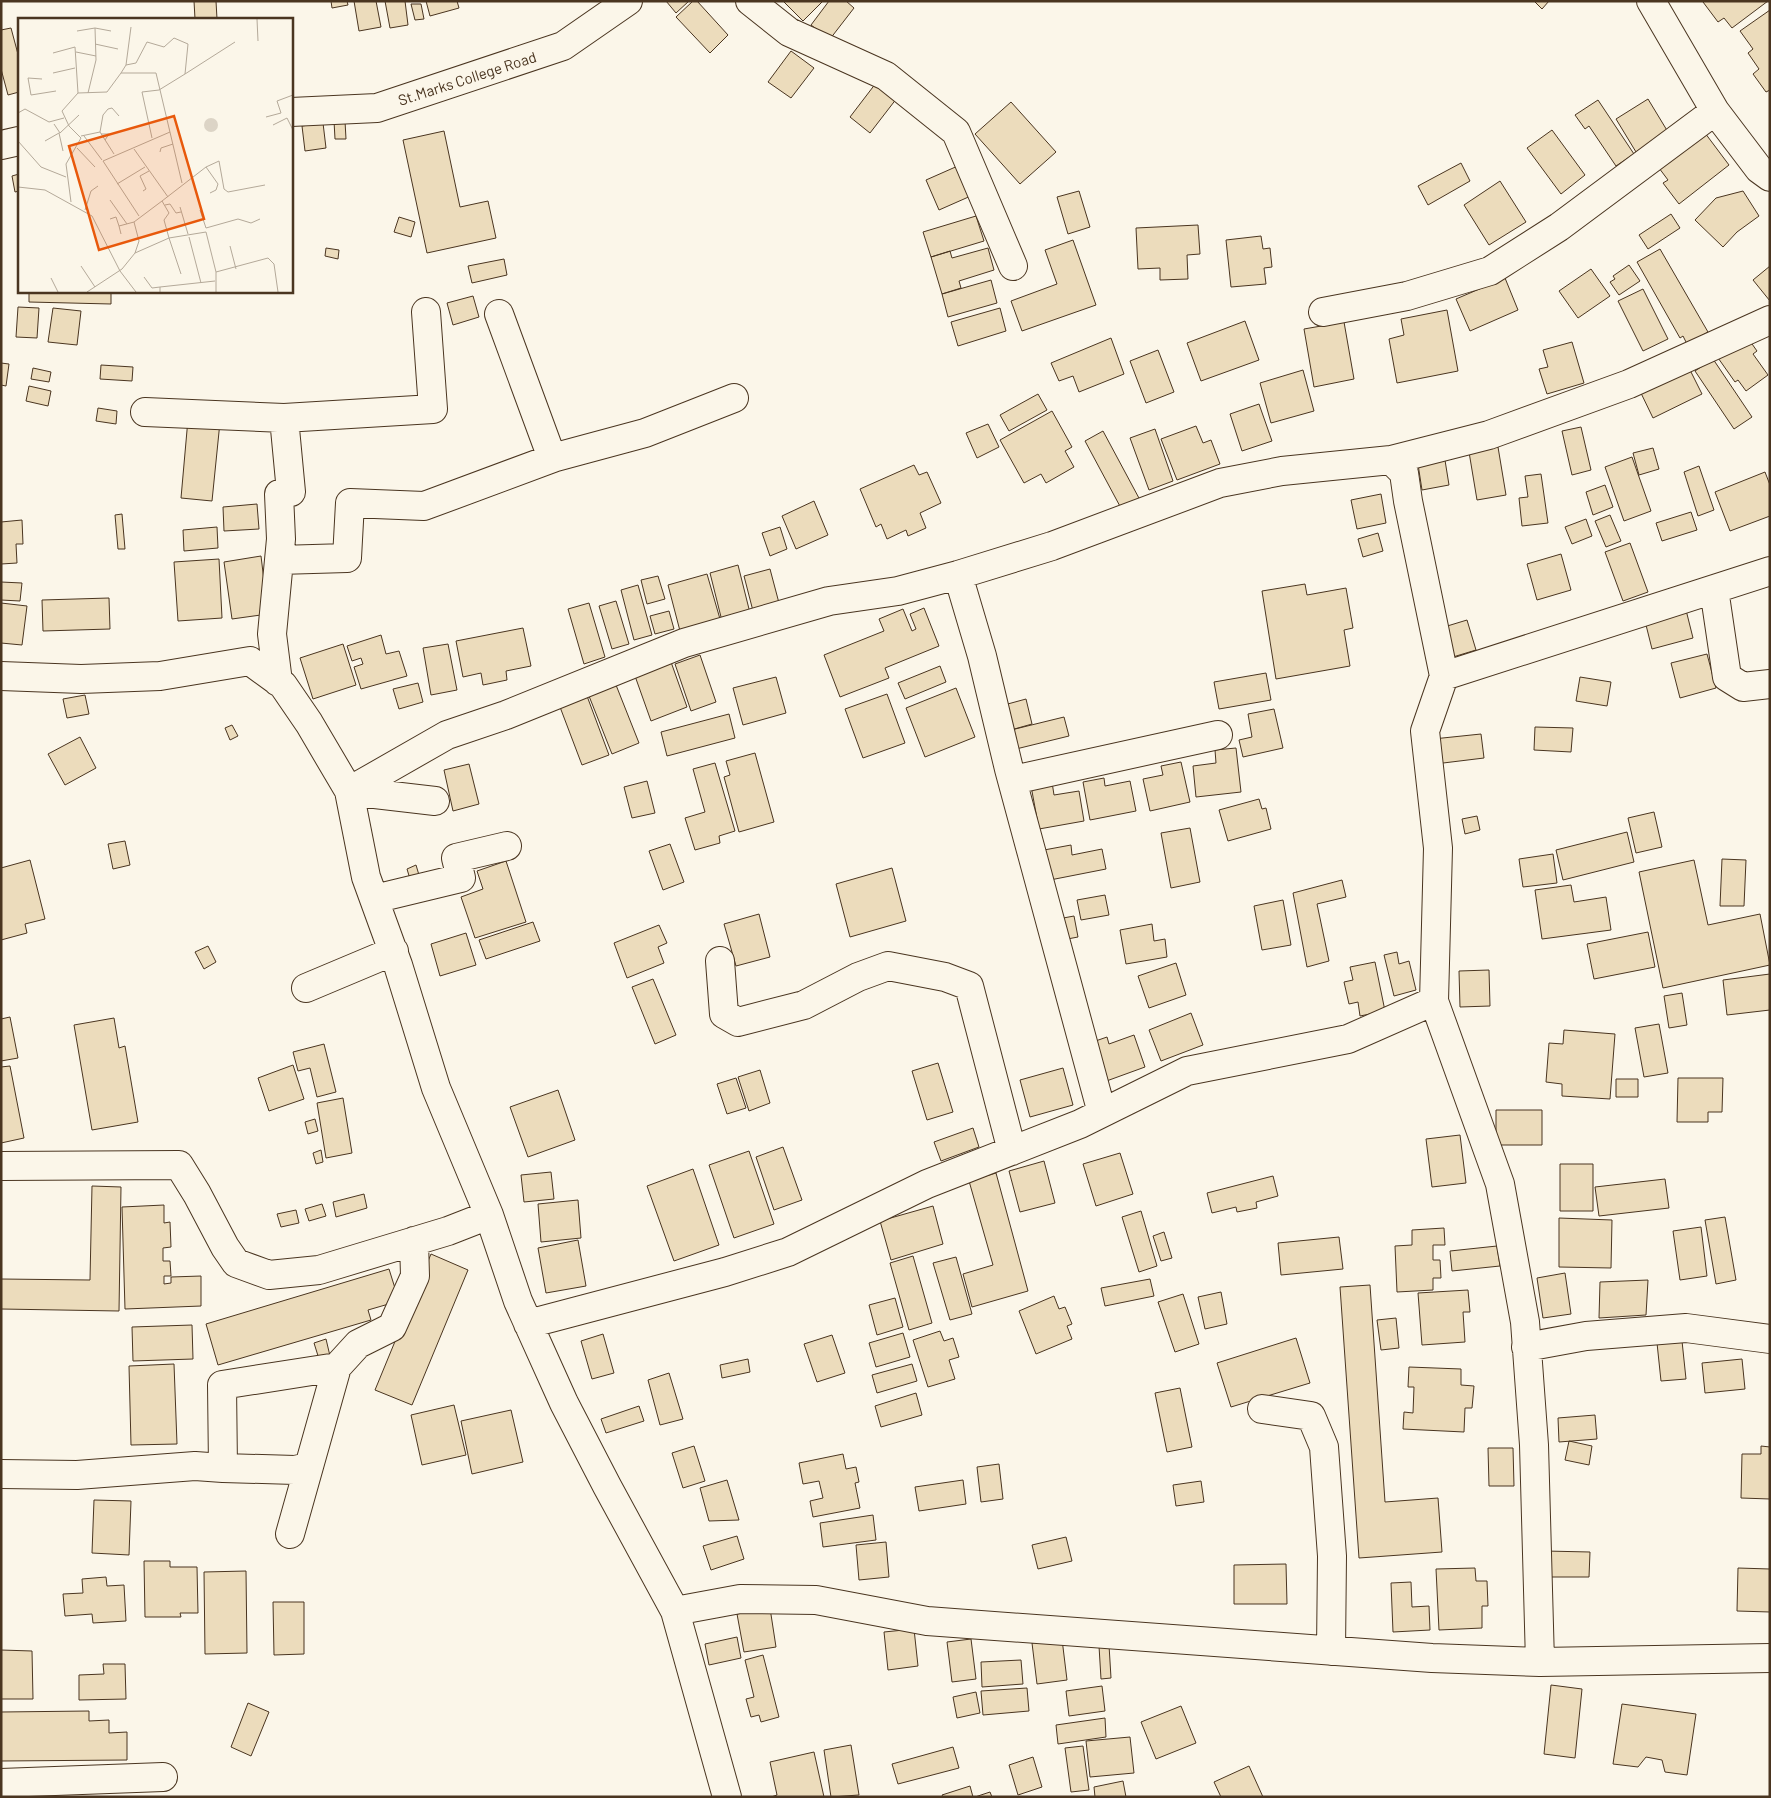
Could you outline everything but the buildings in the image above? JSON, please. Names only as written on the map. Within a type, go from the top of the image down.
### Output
[{"type":"street","name":"St.Marks College Road","points":[[292,112],[377,108],[563,46],[628,1]]},
{"type":"street","points":[[750,1],[789,32],[886,76],[956,132],[1013,266]]},
{"type":"street","points":[[1651,1],[1715,111],[1759,168],[1770,177]]},
{"type":"street","points":[[1323,312],[1407,296],[1490,271],[1559,227],[1715,111]]},
{"type":"street","points":[[1,145],[18,141]]},
{"type":"street","points":[[145,412],[284,418],[433,410],[426,312]]},
{"type":"street","points":[[499,314],[552,458]]},
{"type":"street","points":[[349,791],[447,736],[506,715],[684,643],[829,601],[898,591],[958,575],[1052,546],[1220,483],[1282,471],[1391,460],[1489,435],[1629,384],[1770,320]]},
{"type":"street","points":[[279,560],[347,558],[350,503],[424,506],[552,458],[645,432],[734,398]]},
{"type":"street","points":[[278,682],[272,634],[281,539],[279,494],[291,492],[284,418]]},
{"type":"street","points":[[1391,460],[1404,473],[1444,676],[1426,731],[1438,848],[1434,1001],[1500,1184],[1524,1322],[1534,1445],[1540,1662]]},
{"type":"street","points":[[1444,676],[1770,571]]},
{"type":"street","points":[[958,575],[982,656],[1012,780],[1102,1113]]},
{"type":"street","points":[[1714,589],[1727,677],[1743,687],[1770,684]]},
{"type":"street","points":[[1,676],[81,679],[160,676],[250,661],[283,686],[309,723],[349,791],[366,877],[394,951],[436,1088],[489,1215],[518,1301],[564,1403],[675,1611],[726,1797]]},
{"type":"street","points":[[1012,780],[1218,735]]},
{"type":"street","points":[[349,791],[435,801]]},
{"type":"street","points":[[374,899],[461,878],[456,858],[507,846]]},
{"type":"street","points":[[306,988],[394,951]]},
{"type":"street","points":[[720,961],[724,1014],[738,1022],[804,1006],[858,977],[888,966],[945,977],[969,986],[1012,1151]]},
{"type":"street","points":[[528,1324],[725,1272],[788,1252],[927,1184],[1102,1113],[1187,1071],[1348,1039],[1434,1001]]},
{"type":"street","points":[[1,1166],[179,1164],[225,1247],[236,1263],[269,1275],[319,1270],[448,1231],[489,1215]]},
{"type":"street","points":[[290,1534],[337,1367],[358,1344],[392,1327],[415,1276],[414,1241]]},
{"type":"street","points":[[1526,1347],[1586,1336],[1686,1328],[1770,1339]]},
{"type":"street","points":[[223,1468],[222,1385],[337,1367]]},
{"type":"street","points":[[1262,1409],[1312,1416],[1324,1447],[1332,1556],[1331,1651]]},
{"type":"street","points":[[1,1474],[77,1475],[195,1466],[296,1470],[308,1467]]},
{"type":"street","points":[[675,1611],[740,1599],[816,1600],[927,1621],[1432,1658],[1540,1662],[1770,1658]]},
{"type":"street","points":[[1,1783],[163,1777]]}]
